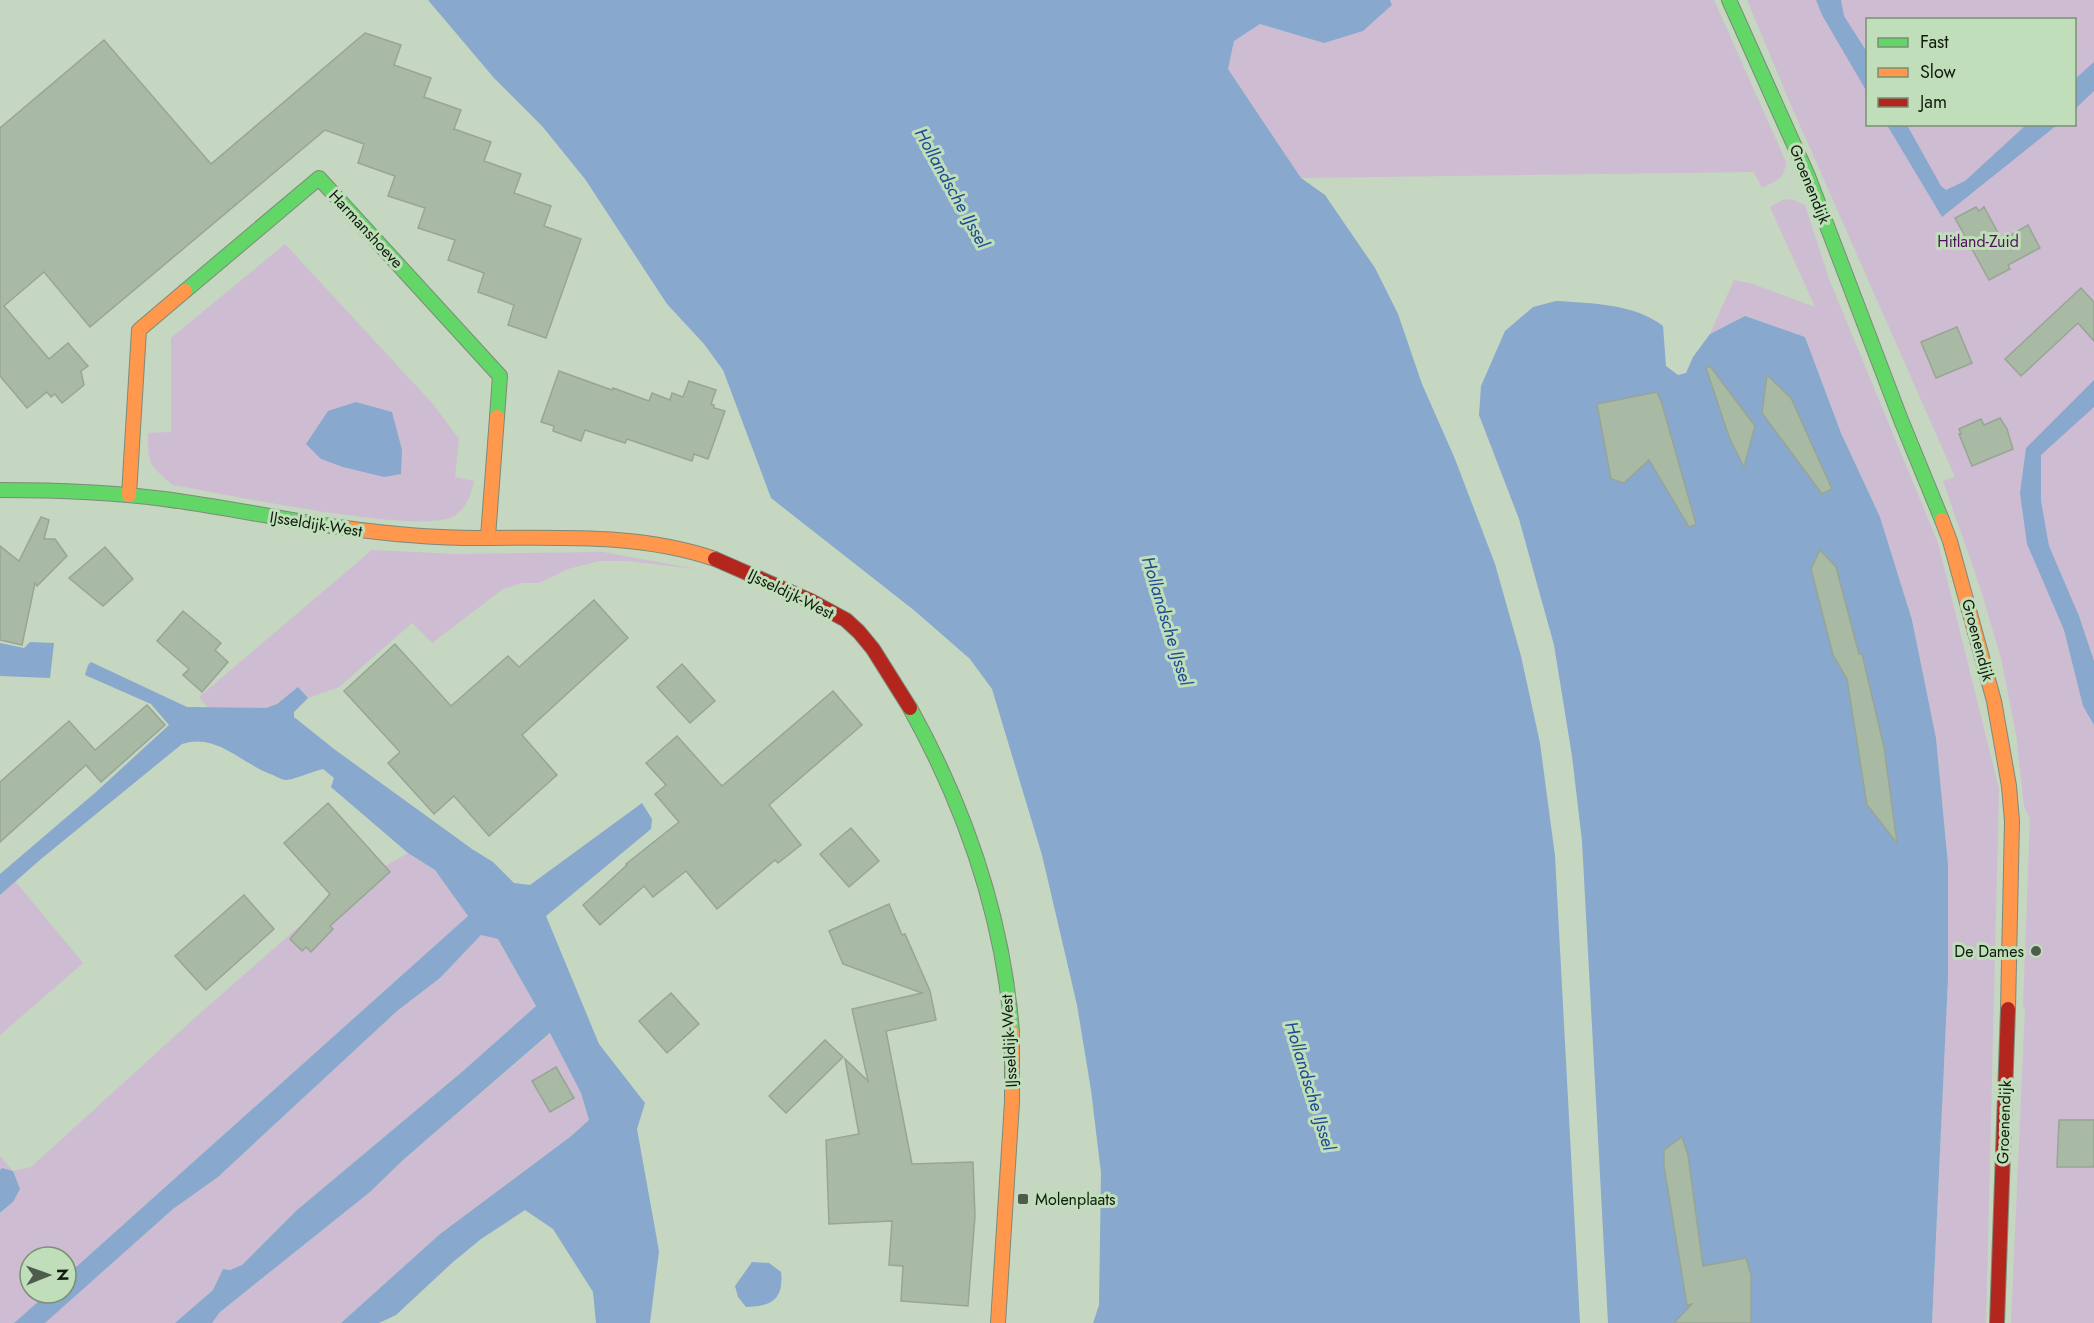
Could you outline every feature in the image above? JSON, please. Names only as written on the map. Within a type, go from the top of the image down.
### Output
[{"type":"street","name":"Groenendijk","points":[[1730,0],[1808,176],[1896,409],[1950,540],[1994,701],[2009,786],[2012,850],[1997,1323]]},
{"type":"street","name":"Harmanshoeve","points":[[129,495],[139,330],[319,178],[500,376],[488,537]]},
{"type":"street","name":"IJsseldijk-West","points":[[0,490],[50,490],[129,495],[363,532],[422,537],[559,537],[631,541],[697,554],[742,569],[824,607],[853,626],[890,673],[925,733],[948,779],[985,881],[1000,948],[1011,1016],[1013,1064],[998,1323]]},
{"type":"green space","points":[[1390,0],[1714,0],[1786,162],[1784,173],[1779,179],[1762,188],[1754,172],[1301,178],[1228,69],[1234,41],[1260,24],[1324,43],[1392,5]]},
{"type":"green space","name":"Hitland-Zuid","points":[[1747,0],[2094,0],[2094,1323],[2011,1323],[2025,1008],[2023,1007],[2030,819],[2024,806],[2016,734],[2001,658],[1980,587],[1943,481],[1955,477]]},
{"type":"green space","points":[[1791,199],[1805,205],[1829,279],[1938,543],[1999,789],[1986,1323],[1932,1323],[1948,979],[1948,864],[1936,738],[1912,620],[1880,517],[1841,433],[1805,337],[1745,316],[1710,334],[1734,280],[1753,284],[1815,307],[1770,207],[1783,200]]},
{"type":"green space","points":[[285,244],[432,403],[459,439],[455,477],[474,481],[465,505],[454,516],[435,521],[403,521],[274,504],[173,485],[151,463],[148,433],[171,432],[171,338]]},
{"type":"green space","points":[[372,550],[457,554],[603,552],[696,569],[628,561],[599,561],[568,569],[539,583],[522,583],[503,589],[432,643],[412,623],[339,687],[308,698],[298,688],[276,704],[266,708],[207,707],[199,697]]},
{"type":"green space","points":[[408,853],[435,870],[468,916],[78,1265],[78,1245],[18,1245],[18,1305],[34,1305],[14,1323],[0,1323],[0,1214],[13,1202],[2,1168],[0,1170],[0,1156],[13,1171],[31,1167],[198,1015],[336,894]]},
{"type":"green space","points":[[15,881],[83,963],[0,1035],[0,895]]},
{"type":"green space","points":[[481,935],[498,939],[536,1006],[463,1071],[297,1210],[242,1265],[230,1270],[223,1269],[213,1290],[175,1323],[45,1323],[65,1305],[78,1305],[78,1294],[173,1209],[218,1177],[397,1011],[440,978]]},
{"type":"green space","points":[[551,1033],[581,1093],[589,1120],[570,1137],[440,1234],[341,1323],[212,1323],[220,1312],[370,1192],[403,1160]]},
{"type":"water","name":"Hollandsche IJssel","points":[[428,0],[1390,0],[1392,5],[1363,31],[1324,43],[1260,24],[1234,41],[1228,69],[1301,178],[1325,195],[1375,268],[1398,314],[1422,384],[1455,459],[1495,564],[1521,656],[1540,743],[1555,856],[1580,1323],[1093,1323],[1099,1305],[1101,1173],[1091,1090],[1077,1005],[1042,855],[992,689],[970,659],[915,611],[771,498],[723,370],[704,344],[667,304],[585,179],[542,126],[494,78]]},
{"type":"water","points":[[1816,0],[1841,0],[1844,16],[1866,50],[1866,90],[1822,15]]},
{"type":"water","points":[[2094,62],[2094,91],[2076,108],[2076,78]]},
{"type":"water","points":[[1888,126],[1908,126],[1941,186],[1946,190],[1965,181],[2025,126],[2056,126],[1942,217]]},
{"type":"water","points":[[1556,301],[1612,306],[1652,319],[1663,326],[1666,366],[1678,375],[1686,373],[1693,357],[1710,334],[1745,316],[1805,337],[1841,433],[1880,517],[1912,620],[1936,738],[1948,864],[1948,979],[1932,1323],[1608,1323],[1582,841],[1572,756],[1554,645],[1519,519],[1479,415],[1481,386],[1505,331],[1533,307]]},
{"type":"water","points":[[2094,380],[2094,407],[2041,455],[2041,501],[2049,546],[2079,616],[2094,661],[2094,725],[2083,706],[2064,630],[2027,544],[2020,493],[2026,448]]},
{"type":"water","points":[[356,402],[392,412],[402,450],[401,474],[384,477],[343,467],[321,459],[306,444],[328,411]]},
{"type":"water","points":[[30,642],[54,643],[50,678],[0,676],[0,643],[24,648]]},
{"type":"water","points":[[91,662],[187,707],[266,708],[277,704],[298,687],[308,698],[294,712],[294,717],[334,749],[493,862],[514,883],[530,885],[642,803],[652,819],[651,829],[546,916],[599,1044],[645,1103],[637,1129],[659,1251],[650,1323],[596,1323],[593,1292],[553,1229],[525,1210],[481,1239],[396,1315],[379,1323],[341,1323],[440,1234],[570,1137],[589,1120],[581,1093],[550,1033],[403,1160],[370,1192],[220,1312],[212,1323],[175,1323],[213,1290],[223,1269],[230,1270],[242,1265],[297,1210],[463,1071],[536,1006],[498,939],[481,935],[440,978],[397,1011],[218,1177],[173,1209],[78,1294],[78,1265],[468,916],[435,870],[408,853],[331,787],[334,778],[323,769],[285,780],[218,746],[195,741],[182,744],[0,895],[0,874],[96,792],[169,725],[151,704],[85,675]]},
{"type":"water","points":[[2,1168],[13,1171],[20,1189],[13,1202],[0,1213],[0,1170]]},
{"type":"water","points":[[752,1262],[769,1263],[781,1272],[781,1282],[778,1295],[774,1300],[762,1305],[746,1307],[738,1297],[735,1286]]},
{"type":"water","points":[[34,1305],[65,1305],[45,1323],[14,1323]]},
{"type":"building","points":[[365,33],[401,45],[394,65],[431,78],[424,97],[461,110],[454,129],[491,142],[484,161],[521,174],[514,193],[551,206],[544,226],[581,239],[546,338],[508,325],[514,305],[478,292],[484,273],[448,260],[455,240],[418,228],[425,208],[388,196],[395,176],[358,163],[364,144],[325,130],[90,327],[44,272],[4,306],[49,359],[68,343],[88,366],[81,371],[84,385],[62,403],[55,394],[51,397],[47,392],[27,408],[0,376],[0,128],[104,40],[211,164]]},
{"type":"building","points":[[1976,207],[1979,211],[1984,207],[2002,240],[2028,225],[2040,248],[2008,265],[2010,269],[1989,280],[1955,218]]},
{"type":"building","points":[[2081,288],[2094,302],[2094,341],[2078,323],[2021,376],[2005,359]]},
{"type":"building","points":[[1957,327],[1972,363],[1936,378],[1921,342]]},
{"type":"building","points":[[1710,366],[1755,426],[1744,467],[1729,437],[1706,368]]},
{"type":"building","points":[[559,371],[649,401],[652,393],[670,400],[672,393],[683,397],[689,381],[716,390],[711,404],[714,408],[725,411],[708,459],[694,454],[692,461],[627,439],[625,443],[585,430],[581,441],[553,431],[554,426],[541,422]]},
{"type":"building","points":[[1767,375],[1791,398],[1832,489],[1822,494],[1762,413]]},
{"type":"building","points":[[1657,392],[1696,524],[1689,527],[1649,460],[1624,483],[1611,479],[1597,404]]},
{"type":"building","points":[[2000,418],[2007,429],[2013,449],[1972,466],[1959,429],[1981,419],[1984,425]]},
{"type":"building","points":[[41,517],[49,520],[44,539],[55,539],[67,556],[37,586],[35,583],[22,645],[0,640],[0,546],[19,561]]},
{"type":"building","points":[[105,547],[133,579],[103,606],[69,578]]},
{"type":"building","points":[[1820,550],[1836,567],[1859,654],[1862,654],[1884,747],[1897,843],[1867,805],[1847,679],[1833,655],[1811,569]]},
{"type":"building","points":[[594,600],[628,638],[522,735],[557,775],[489,836],[454,796],[434,814],[388,763],[400,752],[344,691],[395,644],[451,706],[508,656],[519,667]]},
{"type":"building","points":[[183,611],[221,643],[215,650],[228,662],[202,692],[183,675],[189,669],[157,641]]},
{"type":"building","points":[[682,664],[715,701],[690,723],[657,687]]},
{"type":"building","points":[[833,691],[862,725],[769,805],[801,845],[778,863],[775,860],[717,909],[686,871],[653,897],[644,886],[600,925],[583,905],[626,864],[679,822],[655,794],[666,785],[646,763],[677,736],[722,786]]},
{"type":"building","points":[[147,705],[165,725],[101,782],[86,765],[0,842],[0,782],[69,721],[95,750]]},
{"type":"building","points":[[328,803],[390,872],[330,926],[333,929],[311,952],[306,947],[302,951],[290,939],[330,894],[284,843]]},
{"type":"building","points":[[851,828],[879,861],[849,887],[820,854]]},
{"type":"building","points":[[244,895],[274,929],[206,990],[175,956]]},
{"type":"building","points":[[889,904],[930,991],[936,1020],[886,1031],[912,1164],[973,1162],[975,1216],[968,1306],[901,1301],[903,1266],[889,1265],[892,1221],[829,1224],[826,1140],[859,1134],[845,1059],[868,1081],[852,1009],[922,993],[843,964],[829,931]]},
{"type":"building","points":[[671,993],[699,1024],[667,1053],[639,1021]]},
{"type":"building","points":[[825,1040],[843,1057],[786,1113],[769,1096]]},
{"type":"building","points":[[556,1067],[574,1098],[550,1112],[532,1081]]},
{"type":"building","points":[[2059,1120],[2094,1120],[2094,1167],[2057,1167]]},
{"type":"building","points":[[1682,1137],[1688,1155],[1703,1266],[1746,1258],[1751,1275],[1751,1323],[1674,1323],[1692,1304],[1687,1305],[1664,1166],[1664,1150]]},
{"type":"traffic: fast","points":[[1729,0],[1808,176],[1901,420],[1942,520]]},
{"type":"traffic: fast","points":[[185,291],[319,178],[500,376],[497,417]]},
{"type":"traffic: fast","points":[[0,490],[41,490],[144,497],[345,528]]},
{"type":"traffic: fast","points":[[910,708],[948,785],[979,865],[1000,947],[1012,1032]]},
{"type":"traffic: slow","points":[[129,495],[139,330],[185,291]]},
{"type":"traffic: slow","points":[[488,537],[497,417]]},
{"type":"traffic: slow","points":[[1942,520],[1950,541],[1994,701],[2009,786],[2012,821],[2008,1009]]},
{"type":"traffic: slow","points":[[345,528],[444,537],[627,541],[657,545],[715,559]]},
{"type":"traffic: slow","points":[[998,1323],[1012,1102],[1012,1032]]},
{"type":"traffic: jam","points":[[715,559],[811,601],[846,620],[873,649],[910,708]]},
{"type":"traffic: jam","points":[[1997,1323],[2008,1009]]},
{"type":"place","name":"De Dames","points":[[2036,951]]},
{"type":"place","name":"Molenplaats","points":[[1023,1199]]}]
